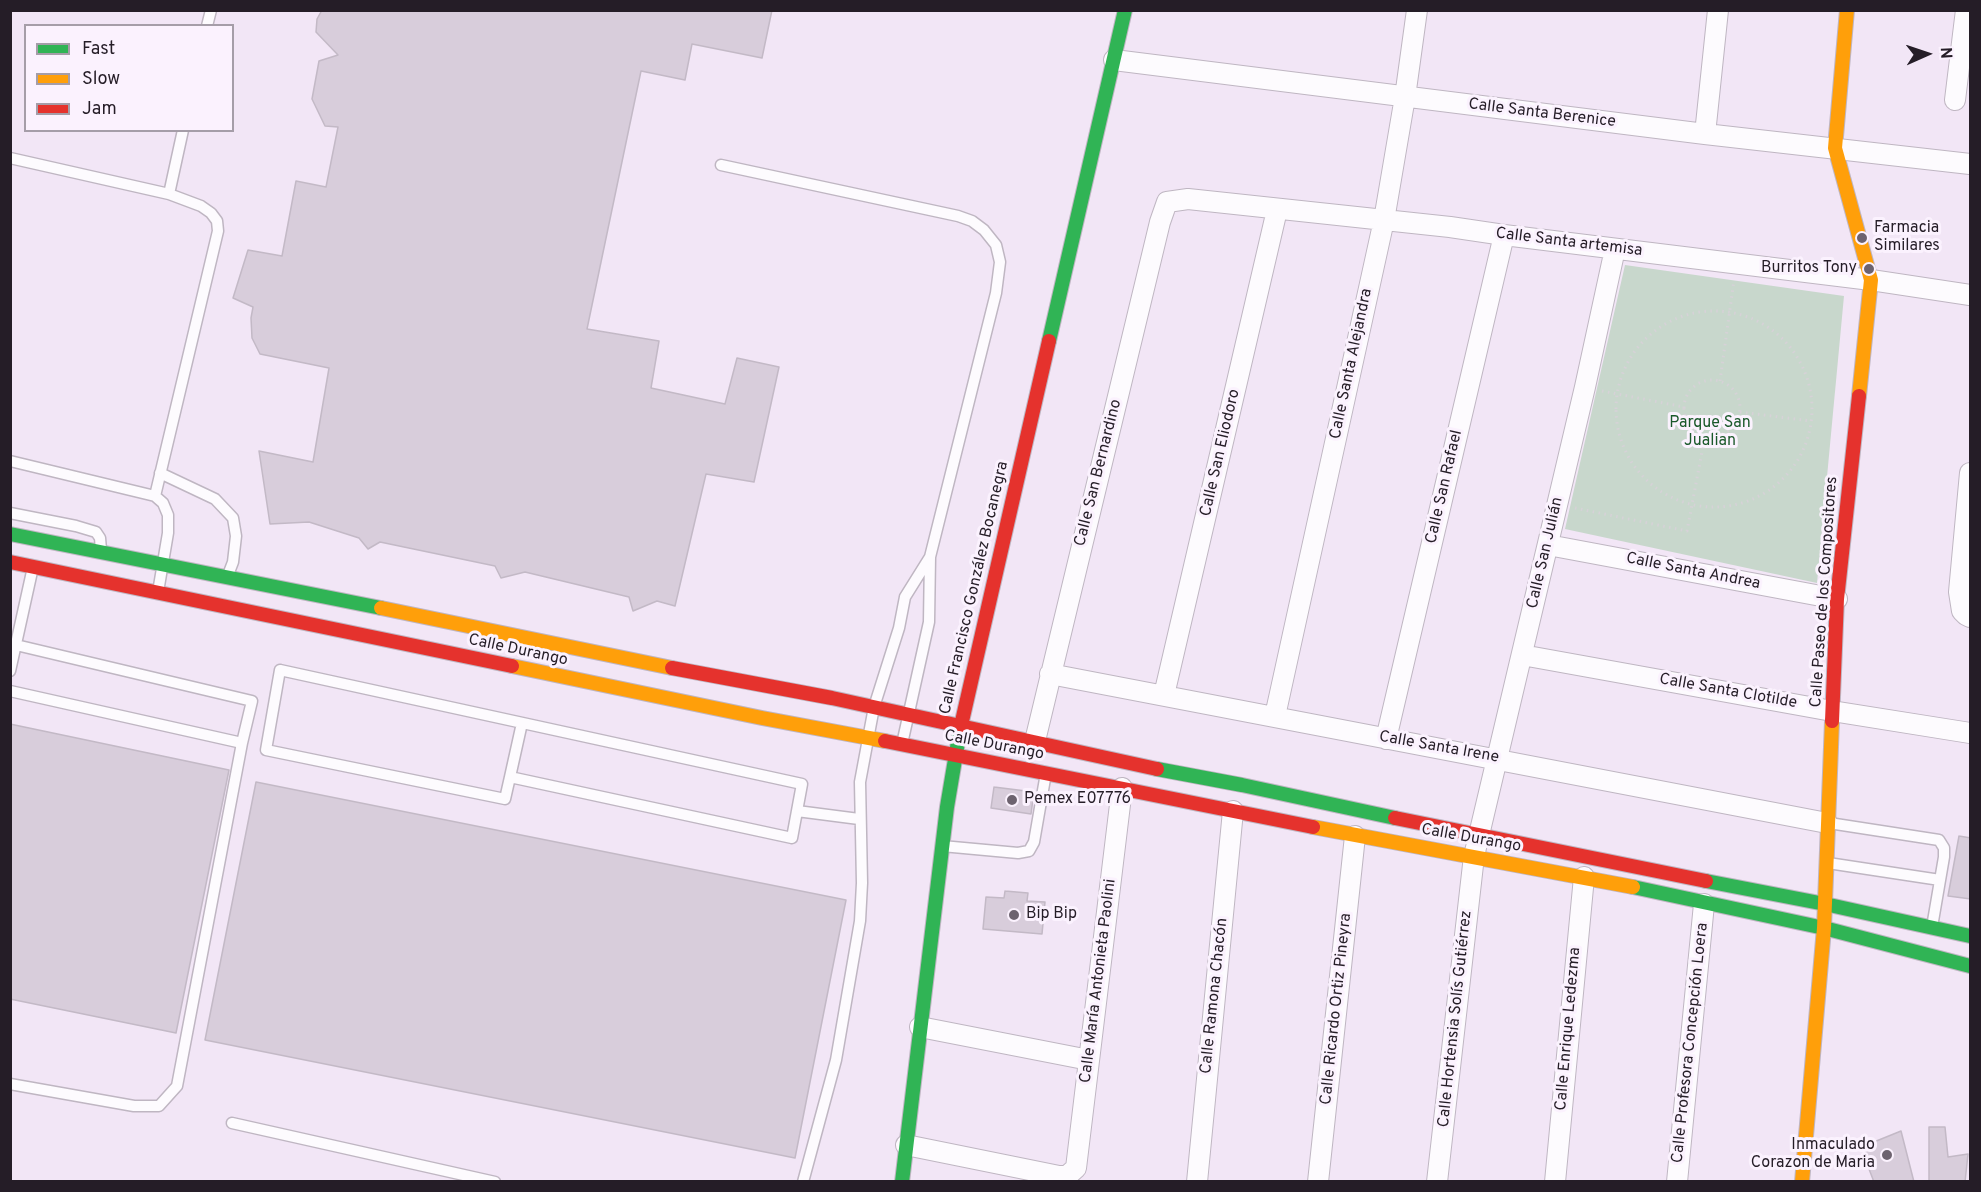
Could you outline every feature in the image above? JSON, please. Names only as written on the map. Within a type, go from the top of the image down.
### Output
[{"type":"main road","name":"Calle Francisco González Bocanegra","points":[[902,1182],[942,846],[960,728],[1125,10]]},
{"type":"main road","name":"Calle Paseo de los Compositores","points":[[1802,1182],[1824,928],[1837,599],[1871,280],[1835,148],[1847,10]]},
{"type":"main road","name":"Calle Durango","points":[[10,534],[98,566],[158,593],[221,591],[622,658],[874,707],[1138,766],[1242,785],[1478,836],[1825,904],[1971,936]]},
{"type":"main road","name":"Calle Durango","points":[[10,562],[34,567],[164,564],[221,591],[869,738],[1355,836],[1584,877],[1824,928],[1971,966]]},
{"type":"street","name":"Calle Santa Alejandra","points":[[1275,716],[1384,220],[1417,10]]},
{"type":"street","points":[[1955,100],[1966,42],[1965,10]]},
{"type":"street","points":[[1705,134],[1717,11]]},
{"type":"street","name":"Calle Santa Berenice","points":[[1114,60],[1705,134],[1971,164]]},
{"type":"street","name":"Calle Santa artemisa","points":[[1167,202],[1188,199],[1384,220],[1871,280],[1971,295]]},
{"type":"street","name":"Calle San Bernardino","points":[[1034,744],[1160,222],[1167,202]]},
{"type":"street","name":"Calle San Eliodoro","points":[[1164,695],[1277,210]]},
{"type":"street","name":"Calle San Rafael","points":[[1386,739],[1504,235]]},
{"type":"street","name":"Calle San Julián","points":[[1474,856],[1585,387],[1615,249]]},
{"type":"street","points":[[1966,614],[1959,592],[1971,473]]},
{"type":"street","name":"Calle Santa Andrea","points":[[1548,545],[1837,599]]},
{"type":"street","name":"Calle Santa Clotilde","points":[[1522,655],[1832,711],[1971,733]]},
{"type":"street","name":"Calle Santa Irene","points":[[1050,674],[1827,822]]},
{"type":"street","name":"Calle María Antonieta Paolini","points":[[906,1145],[1059,1176],[1073,1173],[1078,1161],[1122,788]]},
{"type":"street","name":"Calle Ramona Chacón","points":[[1197,1182],[1233,811]]},
{"type":"street","name":"Calle Ricardo Ortiz Pineyra","points":[[1318,1182],[1355,836]]},
{"type":"street","name":"Calle Hortensia Solís Gutiérrez","points":[[1437,1182],[1474,856]]},
{"type":"street","name":"Calle Enrique Ledezma","points":[[1555,1182],[1584,877]]},
{"type":"street","name":"Calle Profesora Concepción Loera","points":[[1677,1182],[1704,904]]},
{"type":"street","points":[[920,1027],[1089,1060]]},
{"type":"lane","points":[[170,194],[183,132]]},
{"type":"lane","points":[[10,158],[170,194],[201,206],[217,221],[218,231],[155,496]]},
{"type":"lane","points":[[721,165],[958,216],[972,221],[984,230],[996,245],[1000,262],[996,293],[930,556],[929,622],[902,744]]},
{"type":"lane","points":[[10,461],[155,496],[163,503],[168,515],[168,533],[158,593]]},
{"type":"lane","points":[[160,473],[215,499],[233,518],[236,536],[233,562],[221,591]]},
{"type":"lane","points":[[10,513],[96,532],[100,538],[98,566]]},
{"type":"lane","points":[[803,1182],[836,1060],[860,921],[862,883],[860,782],[874,707],[899,628],[905,597],[930,556]]},
{"type":"lane","points":[[10,671],[34,567]]},
{"type":"lane","points":[[10,611],[23,614]]},
{"type":"lane","points":[[10,1084],[134,1106],[159,1106],[177,1086],[252,701],[16,645]]},
{"type":"lane","points":[[510,777],[792,837],[802,784],[280,670],[266,750],[505,799],[522,723]]},
{"type":"lane","points":[[10,691],[242,743]]},
{"type":"lane","points":[[942,846],[1018,853],[1029,851],[1034,842],[1046,773]]},
{"type":"lane","points":[[797,811],[859,819]]},
{"type":"lane","points":[[1827,822],[1939,840],[1944,848],[1944,857],[1932,928]]},
{"type":"lane","points":[[1826,863],[1940,880]]},
{"type":"lane","points":[[232,1123],[495,1182]]},
{"type":"path","points":[[1720,381],[1737,264]]},
{"type":"path","points":[[1708,311],[1730,312],[1758,322],[1782,339],[1800,363],[1810,391],[1811,421],[1807,441],[1798,459],[1786,476],[1771,490],[1752,500],[1733,506],[1712,508],[1692,505],[1669,497],[1649,483],[1633,465],[1622,442],[1618,426],[1617,394],[1623,373],[1634,353],[1648,337],[1666,324],[1686,315],[1708,311]]},
{"type":"path","points":[[1712,380],[1720,381],[1733,390],[1738,397],[1740,412],[1732,429],[1724,434],[1705,436],[1696,432],[1689,425],[1685,417],[1685,398],[1696,385],[1712,380]]},
{"type":"path","points":[[1585,387],[1684,407]]},
{"type":"path","points":[[1740,412],[1811,421]]},
{"type":"path","points":[[1569,507],[1687,531],[1705,436]]},
{"type":"green space","name":"Parque San Jualian","points":[[1625,265],[1844,296],[1817,583],[1565,529]]},
{"type":"building","points":[[322,10],[772,10],[762,58],[692,44],[685,80],[641,71],[587,329],[659,341],[651,388],[725,404],[737,358],[779,367],[754,482],[706,474],[675,606],[657,601],[633,611],[629,597],[525,572],[501,578],[495,566],[380,542],[368,549],[359,538],[309,522],[270,524],[259,451],[313,462],[329,368],[260,354],[252,338],[253,307],[233,298],[248,250],[282,256],[296,181],[326,187],[338,127],[325,126],[312,99],[319,61],[338,55],[316,32],[317,19]]},
{"type":"building","points":[[10,724],[229,770],[176,1033],[10,999]]},
{"type":"building","points":[[256,782],[846,900],[795,1158],[205,1040]]},
{"type":"building","name":"Pemex E07776","points":[[994,787],[1034,792],[1031,814],[991,808]]},
{"type":"building","points":[[1959,836],[1971,838],[1971,899],[1948,896]]},
{"type":"building","name":"Bip Bip","points":[[1005,891],[1028,893],[1027,901],[1045,902],[1042,934],[983,929],[986,897],[1004,898]]},
{"type":"building","points":[[1929,1127],[1945,1127],[1948,1157],[1968,1154],[1965,1182],[1929,1182]]},
{"type":"building","points":[[1901,1131],[1914,1182],[1874,1182],[1864,1146]]},
{"type":"traffic: fast","points":[[1049,341],[1125,10]]},
{"type":"traffic: fast","points":[[10,534],[381,608]]},
{"type":"traffic: fast","points":[[902,1182],[947,807],[960,730]]},
{"type":"traffic: fast","points":[[1157,769],[1395,818]]},
{"type":"traffic: fast","points":[[1706,881],[1970,936]]},
{"type":"traffic: fast","points":[[1633,887],[1824,928],[1970,966]]},
{"type":"traffic: slow","points":[[1847,10],[1835,148],[1871,280],[1859,396]]},
{"type":"traffic: slow","points":[[381,608],[672,668]]},
{"type":"traffic: slow","points":[[512,666],[885,741]]},
{"type":"traffic: slow","points":[[1802,1182],[1824,928],[1832,721]]},
{"type":"traffic: slow","points":[[1313,827],[1633,887]]},
{"type":"traffic: jam","points":[[960,730],[1049,341]]},
{"type":"traffic: jam","points":[[1832,721],[1837,599],[1859,396]]},
{"type":"traffic: jam","points":[[10,562],[512,666]]},
{"type":"traffic: jam","points":[[672,668],[832,698],[1157,769]]},
{"type":"traffic: jam","points":[[885,741],[1313,827]]},
{"type":"traffic: jam","points":[[1395,818],[1706,881]]},
{"type":"place","name":"Farmacia Similares","points":[[1862,238]]},
{"type":"place","name":"Burritos Tony","points":[[1869,269]]},
{"type":"place","name":"Pemex E07776","points":[[1012,800]]},
{"type":"place","name":"Bip Bip","points":[[1014,915]]},
{"type":"place","name":"Inmaculado Corazon de Maria","points":[[1887,1155]]}]
